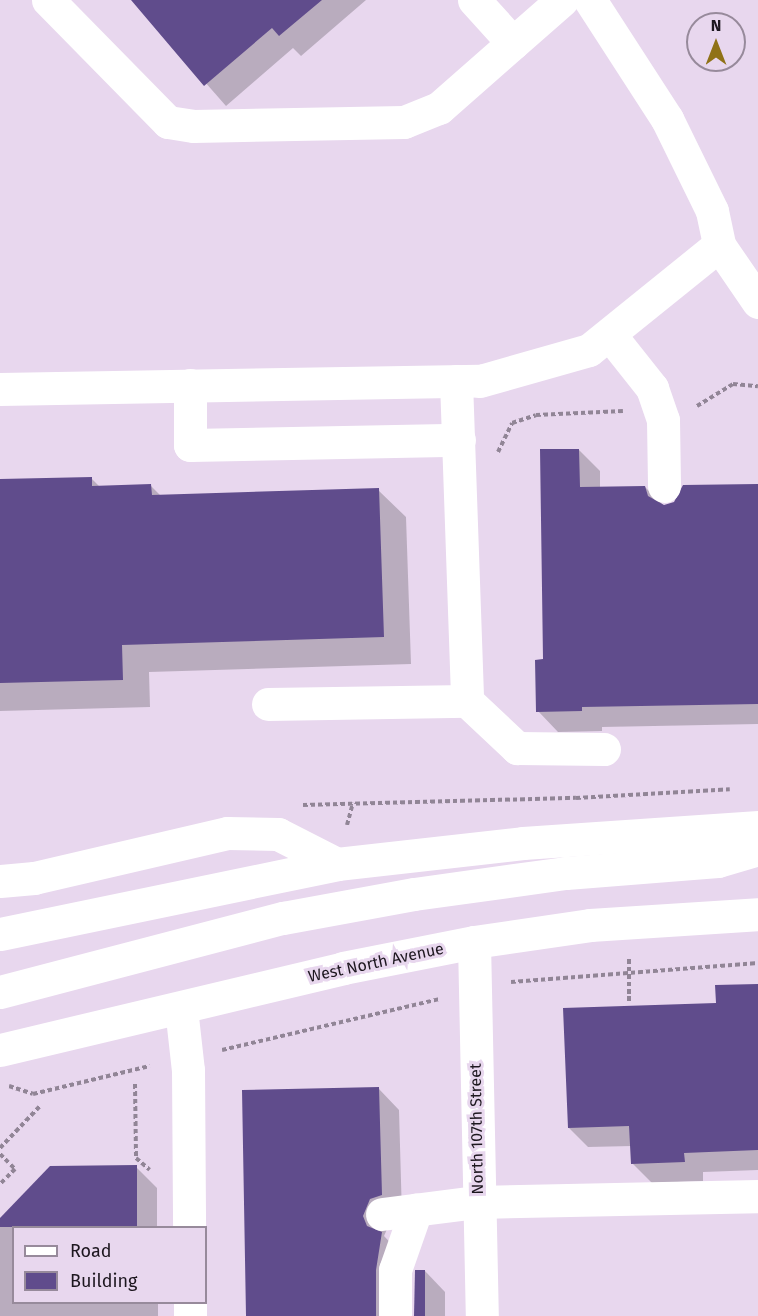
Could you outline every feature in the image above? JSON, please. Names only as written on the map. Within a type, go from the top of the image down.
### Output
[{"type":"main road","points":[[48,0],[168,122],[193,126],[404,122],[439,108],[562,0]]},
{"type":"main road","points":[[474,0],[513,43]]},
{"type":"main road","points":[[590,0],[668,119],[712,211],[719,245],[758,302]]},
{"type":"main road","points":[[0,389],[480,381],[590,350],[719,245]]},
{"type":"main road","points":[[610,334],[652,388],[663,420],[664,486]]},
{"type":"main road","points":[[456,381],[467,701]]},
{"type":"main road","points":[[190,385],[190,445],[459,440]]},
{"type":"main road","points":[[268,704],[467,701],[517,748],[604,749]]},
{"type":"main road","points":[[0,934],[338,864],[534,842],[758,827]]},
{"type":"main road","points":[[0,881],[34,878],[227,833],[278,834],[338,864]]},
{"type":"main road","points":[[0,992],[283,918],[414,894],[555,875],[718,861],[758,849]]},
{"type":"main road","name":"West North Avenue","points":[[0,1050],[343,968],[474,942],[590,925],[758,914]]},
{"type":"main road","name":"North 107th Street","points":[[474,942],[477,1202],[482,1316]]},
{"type":"main road","points":[[180,1008],[188,1070],[189,1226]]},
{"type":"main road","points":[[382,1214],[477,1202],[758,1196]]},
{"type":"main road","points":[[395,1316],[395,1270],[416,1210]]},
{"type":"path","points":[[692,407],[733,384],[758,386]]},
{"type":"path","points":[[496,462],[499,444],[512,423],[536,415],[613,413],[632,408]]},
{"type":"path","points":[[294,805],[576,798],[738,789]]},
{"type":"path","points":[[629,958],[629,1000]]},
{"type":"path","points":[[508,982],[758,963]]},
{"type":"path","points":[[218,1050],[440,999]]},
{"type":"path","points":[[0,1083],[33,1094],[153,1065]]},
{"type":"path","points":[[135,1084],[136,1158],[152,1172]]},
{"type":"path","points":[[0,1148],[40,1106]]},
{"type":"path","points":[[0,1154],[15,1168],[0,1184]]},
{"type":"building","points":[[131,0],[322,0],[279,36],[272,28],[204,86]]},
{"type":"building","points":[[540,449],[579,449],[580,487],[645,486],[648,496],[664,505],[674,502],[683,485],[758,484],[758,704],[582,707],[582,711],[536,712],[535,660],[543,659]]},
{"type":"building","points":[[92,477],[92,486],[151,484],[152,495],[379,488],[384,637],[122,645],[123,680],[0,683],[0,479]]},
{"type":"building","points":[[758,984],[758,1150],[684,1153],[685,1162],[631,1164],[629,1126],[568,1128],[563,1008],[716,1003],[715,985]]},
{"type":"building","points":[[379,1087],[382,1195],[370,1199],[363,1216],[367,1226],[382,1232],[376,1270],[376,1316],[246,1316],[242,1090]]},
{"type":"building","points":[[137,1165],[137,1226],[0,1227],[0,1218],[50,1166]]},
{"type":"building","points":[[415,1270],[425,1270],[425,1316],[414,1316]]}]
